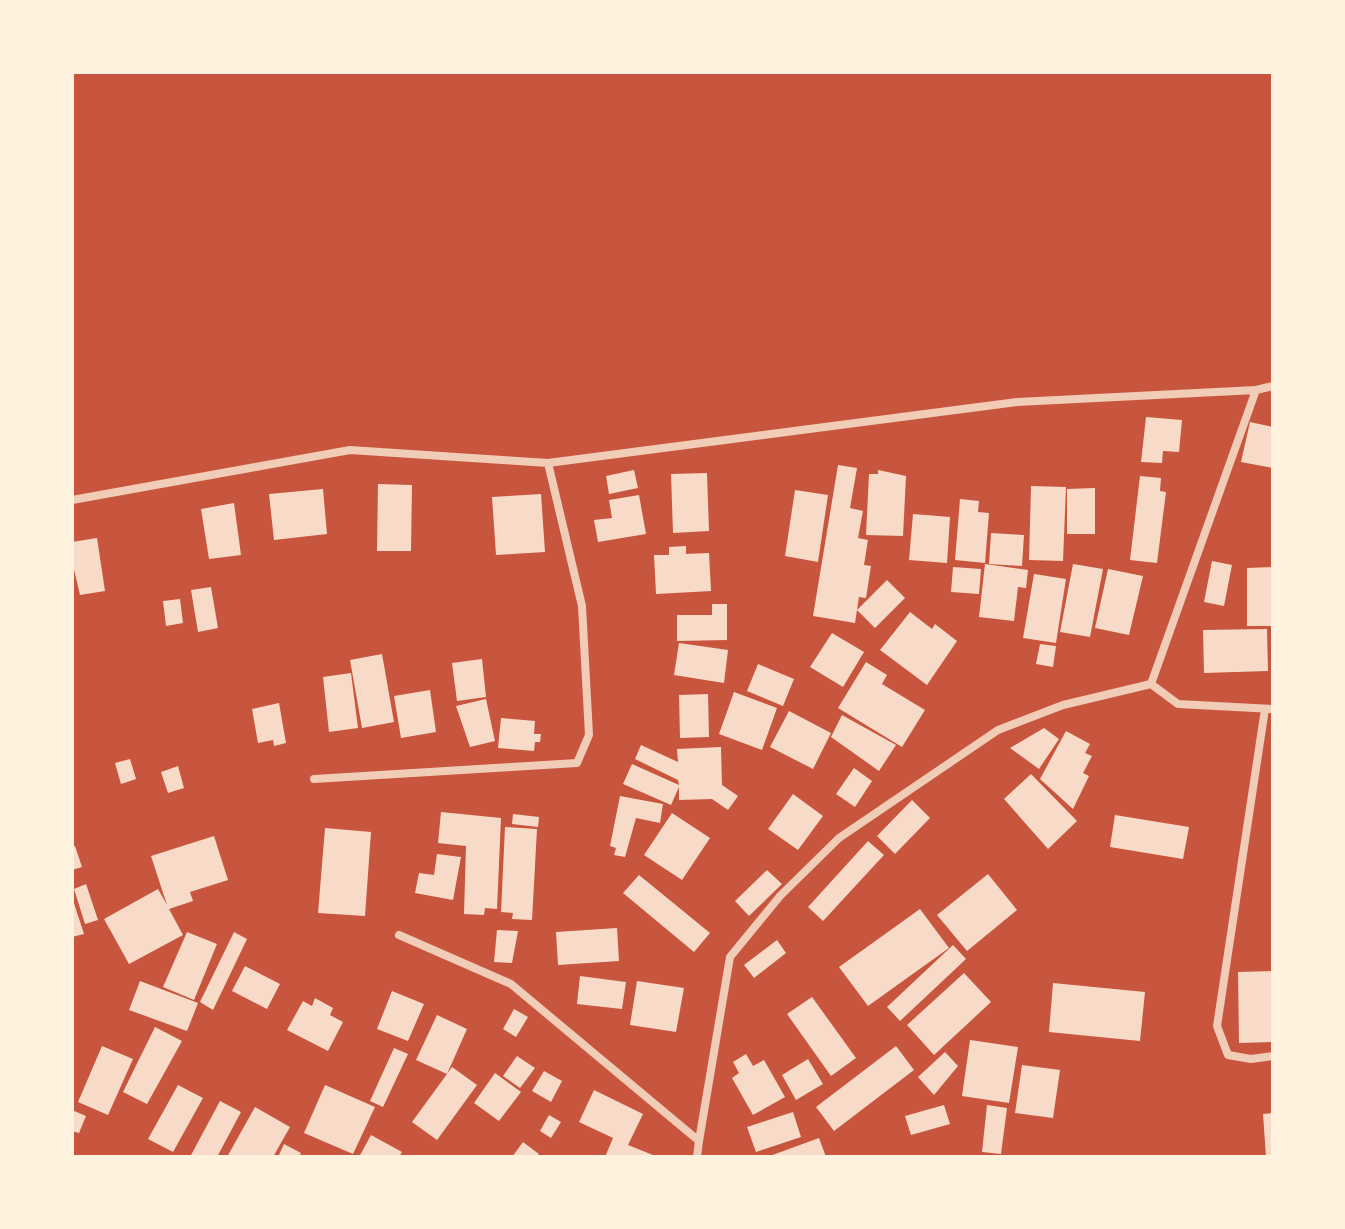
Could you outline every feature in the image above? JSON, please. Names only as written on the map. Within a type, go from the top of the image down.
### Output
[{"type":"street","points":[[72,500],[350,450],[548,463],[1017,402],[1256,390],[1273,386]]},
{"type":"street","points":[[1151,684],[1256,390]]},
{"type":"street","points":[[314,779],[577,763],[589,735],[582,606],[548,463]]},
{"type":"street","points":[[697,1157],[730,957],[780,896],[839,838],[998,730],[1063,705],[1151,684],[1178,704],[1269,709],[1217,1026],[1228,1055],[1251,1059],[1273,1056]]},
{"type":"street","points":[[399,935],[511,984],[699,1141]]},
{"type":"building","points":[[1146,417],[1182,420],[1179,452],[1163,451],[1162,463],[1141,462]]},
{"type":"building","points":[[1250,422],[1273,427],[1273,468],[1241,462]]},
{"type":"building","points":[[838,465],[857,468],[850,508],[863,511],[858,538],[868,540],[864,565],[871,566],[866,598],[859,597],[855,623],[813,616]]},
{"type":"building","points":[[634,470],[638,488],[609,494],[606,476]]},
{"type":"building","points":[[878,470],[906,476],[903,536],[866,535],[869,474],[878,474]]},
{"type":"building","points":[[707,473],[709,531],[673,533],[671,474]]},
{"type":"building","points":[[1140,476],[1161,478],[1160,491],[1166,492],[1157,563],[1130,560]]},
{"type":"building","points":[[378,484],[412,485],[411,551],[377,551]]},
{"type":"building","points":[[1031,486],[1066,487],[1063,561],[1029,560]]},
{"type":"building","points":[[1095,488],[1095,534],[1067,534],[1067,489]]},
{"type":"building","points":[[323,489],[327,534],[274,540],[269,494]]},
{"type":"building","points":[[795,490],[828,495],[818,562],[785,556]]},
{"type":"building","points":[[541,494],[545,552],[496,555],[492,497]]},
{"type":"building","points":[[639,495],[646,534],[598,542],[594,520],[612,518],[609,500]]},
{"type":"building","points":[[960,499],[979,501],[978,512],[989,513],[985,563],[955,560]]},
{"type":"building","points":[[234,503],[241,555],[209,559],[201,509]]},
{"type":"building","points":[[913,514],[950,517],[947,563],[909,560]]},
{"type":"building","points":[[991,533],[1024,535],[1022,566],[989,564]]},
{"type":"building","points":[[97,538],[105,591],[80,595],[72,561],[72,542]]},
{"type":"building","points":[[686,546],[686,554],[709,553],[711,591],[656,594],[654,555],[669,555],[669,547]]},
{"type":"building","points":[[1212,561],[1232,565],[1224,606],[1204,602]]},
{"type":"building","points":[[985,564],[1028,570],[1026,588],[1018,587],[1014,621],[979,617]]},
{"type":"building","points":[[1073,564],[1103,569],[1090,637],[1060,632]]},
{"type":"building","points":[[953,567],[981,569],[979,594],[951,592]]},
{"type":"building","points":[[1273,567],[1273,626],[1247,626],[1247,568]]},
{"type":"building","points":[[1108,569],[1143,576],[1129,635],[1095,628]]},
{"type":"building","points":[[1034,574],[1066,579],[1056,643],[1023,638]]},
{"type":"building","points":[[887,580],[905,598],[875,628],[857,610]]},
{"type":"building","points":[[211,587],[218,628],[198,632],[191,590]]},
{"type":"building","points":[[180,599],[183,623],[166,626],[163,601]]},
{"type":"building","points":[[712,604],[727,604],[727,640],[677,641],[677,615],[712,615]]},
{"type":"building","points":[[910,612],[932,629],[935,624],[957,641],[927,685],[880,650]]},
{"type":"building","points":[[1267,629],[1268,671],[1204,673],[1203,630]]},
{"type":"building","points":[[832,633],[864,652],[843,687],[810,667]]},
{"type":"building","points":[[679,643],[728,650],[724,683],[674,675]]},
{"type":"building","points":[[1040,644],[1056,646],[1053,667],[1036,664]]},
{"type":"building","points":[[382,654],[394,722],[362,728],[350,660]]},
{"type":"building","points":[[482,659],[486,697],[457,701],[452,663]]},
{"type":"building","points":[[866,662],[887,675],[882,684],[925,710],[902,747],[838,708]]},
{"type":"building","points":[[758,664],[794,679],[783,706],[747,691]]},
{"type":"building","points":[[351,673],[358,728],[329,732],[323,677]]},
{"type":"building","points":[[430,690],[436,732],[401,738],[394,696]]},
{"type":"building","points":[[734,692],[777,708],[762,750],[719,734]]},
{"type":"building","points":[[708,694],[709,737],[680,738],[679,695]]},
{"type":"building","points":[[486,699],[495,741],[470,747],[456,706]]},
{"type":"building","points":[[279,703],[286,743],[274,746],[273,740],[258,743],[252,709]]},
{"type":"building","points":[[789,711],[831,733],[813,769],[770,747]]},
{"type":"building","points":[[842,715],[896,745],[879,771],[831,737]]},
{"type":"building","points":[[501,718],[535,721],[534,734],[541,734],[540,742],[535,742],[534,751],[498,748]]},
{"type":"building","points":[[1044,728],[1059,739],[1039,769],[1010,748]]},
{"type":"building","points":[[1066,731],[1090,744],[1085,753],[1092,756],[1083,773],[1089,776],[1073,809],[1040,779]]},
{"type":"building","points":[[641,745],[678,762],[677,749],[721,747],[722,785],[738,796],[728,810],[712,799],[679,800],[679,787],[671,805],[623,784],[632,764],[679,785],[678,780],[635,759]]},
{"type":"building","points":[[130,759],[136,779],[121,784],[115,763]]},
{"type":"building","points":[[178,766],[184,788],[168,793],[161,772]]},
{"type":"building","points":[[854,768],[872,781],[855,807],[836,794]]},
{"type":"building","points":[[1031,774],[1077,821],[1048,849],[1004,799]]},
{"type":"building","points":[[793,794],[823,816],[798,850],[768,829]]},
{"type":"building","points":[[620,796],[663,804],[660,823],[636,818],[625,857],[614,855],[616,848],[610,846]]},
{"type":"building","points":[[912,800],[930,818],[895,854],[877,836]]},
{"type":"building","points":[[441,812],[501,818],[497,909],[485,908],[484,915],[464,914],[466,846],[438,843]]},
{"type":"building","points":[[672,813],[710,838],[682,880],[644,855]]},
{"type":"building","points":[[513,814],[539,817],[538,827],[512,824]]},
{"type":"building","points":[[1115,815],[1189,827],[1183,859],[1110,847]]},
{"type":"building","points":[[505,827],[537,829],[532,920],[512,919],[513,913],[501,912]]},
{"type":"building","points":[[325,828],[371,832],[365,916],[318,913]]},
{"type":"building","points":[[214,836],[228,880],[190,892],[193,901],[169,909],[183,935],[129,964],[104,919],[158,889],[167,905],[151,856]]},
{"type":"building","points":[[868,841],[884,855],[823,921],[808,907]]},
{"type":"building","points":[[75,846],[82,867],[72,870],[72,847]]},
{"type":"building","points":[[437,854],[461,857],[453,900],[415,893],[419,873],[434,875]]},
{"type":"building","points":[[767,870],[782,884],[749,916],[735,901]]},
{"type":"building","points":[[988,874],[1017,910],[967,951],[937,915]]},
{"type":"building","points":[[639,875],[710,933],[694,952],[623,893]]},
{"type":"building","points":[[86,884],[98,920],[85,924],[74,889]]},
{"type":"building","points":[[72,897],[84,934],[72,937]]},
{"type":"building","points":[[920,909],[949,948],[868,1006],[839,967]]},
{"type":"building","points":[[617,928],[619,961],[558,965],[556,932]]},
{"type":"building","points":[[497,930],[518,931],[512,963],[494,962]]},
{"type":"building","points":[[187,932],[217,944],[194,1000],[163,987]]},
{"type":"building","points":[[234,932],[247,939],[213,1010],[200,1002]]},
{"type":"building","points":[[777,940],[786,953],[754,978],[744,965]]},
{"type":"building","points":[[953,945],[966,959],[900,1021],[887,1007]]},
{"type":"building","points":[[245,966],[280,984],[267,1009],[232,991]]},
{"type":"building","points":[[1273,971],[1273,1042],[1239,1043],[1238,972]]},
{"type":"building","points":[[964,973],[991,1002],[934,1055],[907,1025]]},
{"type":"building","points":[[580,976],[626,982],[622,1009],[577,1004]]},
{"type":"building","points":[[140,981],[198,1003],[187,1031],[129,1010]]},
{"type":"building","points":[[637,981],[684,988],[676,1032],[630,1025]]},
{"type":"building","points":[[1053,983],[1145,992],[1140,1041],[1049,1032]]},
{"type":"building","points":[[392,991],[424,1004],[408,1041],[377,1029]]},
{"type":"building","points":[[812,997],[856,1058],[831,1076],[787,1014]]},
{"type":"building","points":[[315,998],[333,1008],[330,1015],[343,1022],[328,1051],[287,1030],[303,1001],[312,1006]]},
{"type":"building","points":[[514,1009],[528,1017],[516,1037],[503,1029]]},
{"type":"building","points":[[437,1015],[467,1029],[447,1074],[416,1060]]},
{"type":"building","points":[[155,1027],[182,1041],[147,1104],[123,1092]]},
{"type":"building","points":[[970,1040],[1018,1047],[1009,1103],[962,1096]]},
{"type":"building","points":[[102,1046],[133,1059],[108,1115],[78,1102]]},
{"type":"building","points":[[896,1046],[914,1070],[834,1131],[816,1107]]},
{"type":"building","points":[[394,1048],[408,1054],[383,1107],[370,1101]]},
{"type":"building","points":[[945,1052],[958,1066],[934,1095],[918,1077]]},
{"type":"building","points":[[746,1054],[753,1066],[764,1060],[785,1097],[753,1115],[732,1078],[739,1073],[733,1062]]},
{"type":"building","points":[[517,1056],[535,1068],[520,1088],[503,1076]]},
{"type":"building","points":[[808,1059],[823,1084],[796,1100],[782,1075]]},
{"type":"building","points":[[1022,1065],[1060,1070],[1053,1118],[1015,1113]]},
{"type":"building","points":[[452,1067],[477,1085],[437,1140],[412,1122]]},
{"type":"building","points":[[544,1071],[562,1081],[551,1102],[532,1091]]},
{"type":"building","points":[[495,1073],[521,1092],[499,1121],[474,1103]]},
{"type":"building","points":[[178,1085],[203,1098],[173,1152],[148,1139]]},
{"type":"building","points":[[325,1085],[375,1107],[353,1154],[304,1133]]},
{"type":"building","points":[[594,1090],[643,1114],[628,1145],[658,1157],[605,1157],[613,1138],[579,1122]]},
{"type":"building","points":[[220,1101],[241,1112],[217,1157],[190,1157]]},
{"type":"building","points":[[944,1105],[950,1124],[911,1135],[905,1116]]},
{"type":"building","points":[[987,1105],[1007,1108],[1001,1154],[982,1152]]},
{"type":"building","points":[[255,1107],[290,1127],[273,1157],[227,1157]]},
{"type":"building","points":[[72,1110],[86,1116],[79,1133],[72,1131]]},
{"type":"building","points":[[793,1112],[801,1137],[756,1152],[747,1127]]},
{"type":"building","points":[[1273,1113],[1273,1157],[1266,1157],[1263,1114]]},
{"type":"building","points":[[549,1115],[561,1122],[551,1138],[540,1131]]},
{"type":"building","points":[[371,1135],[402,1152],[399,1157],[359,1157]]},
{"type":"building","points":[[819,1138],[826,1157],[767,1157]]},
{"type":"building","points":[[523,1142],[539,1154],[536,1157],[512,1157]]},
{"type":"building","points":[[284,1144],[301,1153],[299,1157],[278,1157]]}]
